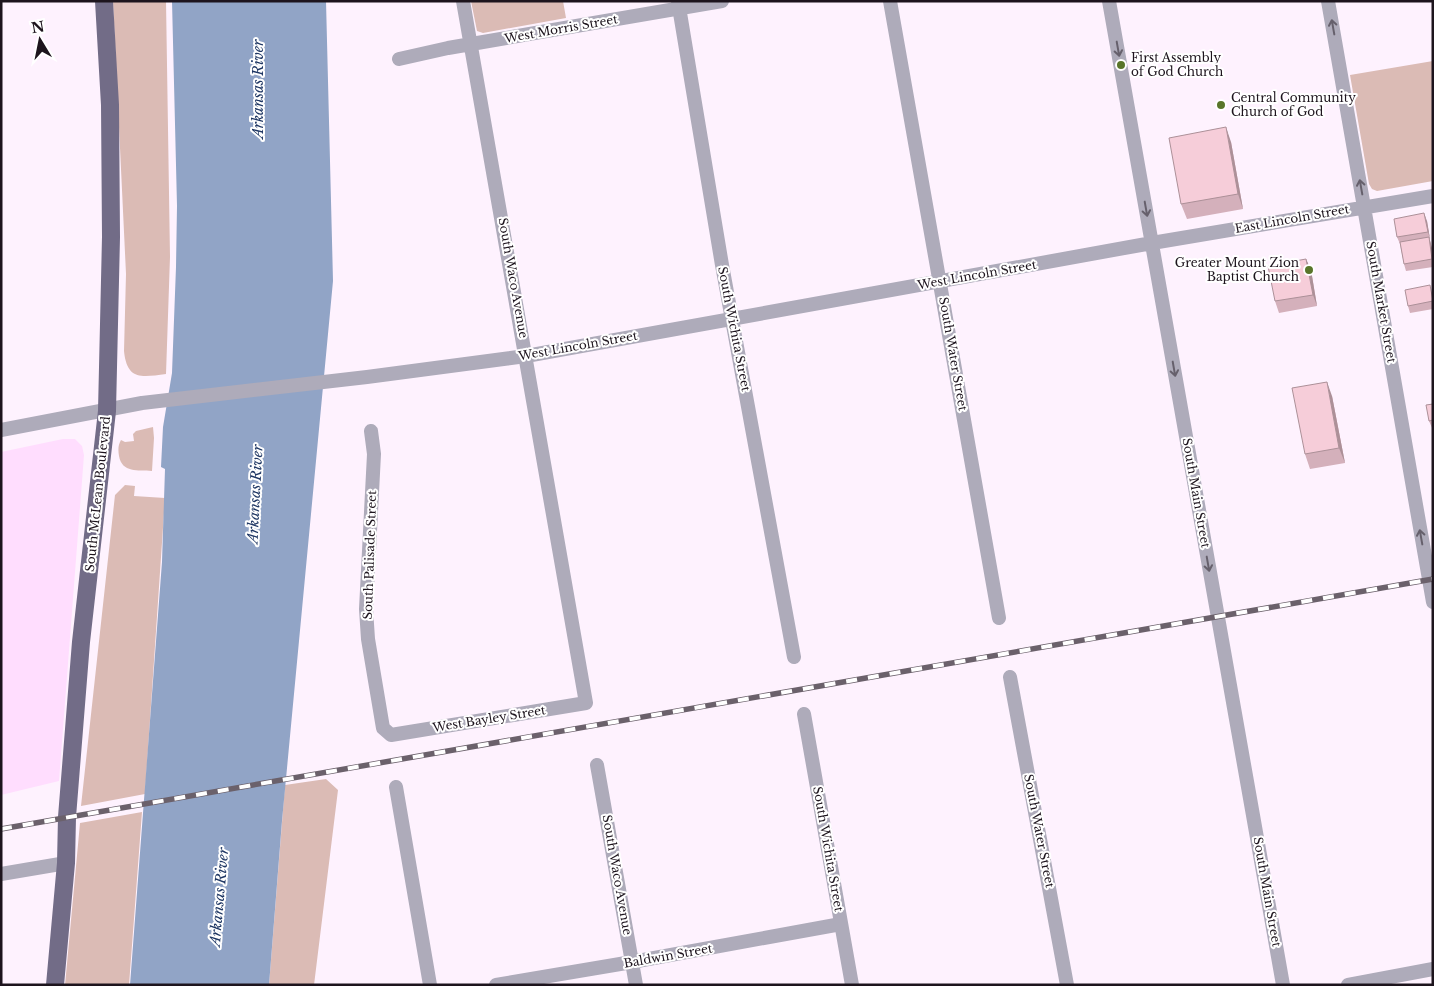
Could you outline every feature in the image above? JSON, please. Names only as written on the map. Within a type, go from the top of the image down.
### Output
[{"type":"main road","name":"South McLean Boulevard","points":[[55,985],[66,863],[67,817],[81,642],[107,411],[111,238],[110,104],[104,1]]},
{"type":"street","name":"South Waco Avenue","points":[[463,1],[586,703]]},
{"type":"street","name":"West Morris Street","points":[[400,59],[448,48],[678,5],[722,1]]},
{"type":"street","name":"South Water Street","points":[[890,1],[999,618]]},
{"type":"street","name":"South Main Street","points":[[1109,1],[1283,985]]},
{"type":"street","name":"South Market Street","points":[[1328,1],[1433,602]]},
{"type":"street","name":"South Wichita Street","points":[[678,5],[794,657]]},
{"type":"street","name":"East Lincoln Street","points":[[1152,243],[1433,196]]},
{"type":"street","name":"West Lincoln Street","points":[[1,430],[142,404],[526,356],[1152,243]]},
{"type":"street","name":"South Palisade Street","points":[[371,431],[374,454],[366,609],[368,639],[383,728],[391,735]]},
{"type":"street","name":"South Water Street","points":[[1010,677],[1067,985]]},
{"type":"street","name":"West Bayley Street","points":[[391,735],[586,703]]},
{"type":"street","name":"South Wichita Street","points":[[804,714],[852,985]]},
{"type":"street","name":"South Waco Avenue","points":[[597,765],[636,985]]},
{"type":"street","points":[[396,787],[430,985]]},
{"type":"street","points":[[1,874],[66,863]]},
{"type":"street","name":"Baldwin Street","points":[[496,985],[841,924]]},
{"type":"street","points":[[1348,985],[1433,970]]},
{"type":"shaded area","points":[[113,1],[166,1],[170,257],[166,374],[150,376],[137,375],[132,372],[128,368],[124,351],[126,274]]},
{"type":"shaded area","points":[[471,1],[563,1],[566,18],[483,33],[477,31]]},
{"type":"shaded area","points":[[1433,61],[1433,181],[1377,191],[1372,189],[1369,184],[1350,75]]},
{"type":"shaded area","points":[[153,427],[152,471],[131,470],[127,468],[123,465],[119,456],[121,440],[125,442],[134,441],[133,434],[136,431]]},
{"type":"shaded area","points":[[63,439],[75,439],[82,446],[84,455],[59,781],[1,795],[1,452]]},
{"type":"shaded area","points":[[125,485],[135,486],[134,496],[165,498],[145,794],[81,806],[115,495]]},
{"type":"shaded area","points":[[326,779],[338,790],[314,985],[269,985],[285,785]]},
{"type":"shaded area","points":[[142,812],[129,985],[65,985],[80,823]]},
{"type":"water","name":"Arkansas River","points":[[172,1],[326,1],[333,281],[282,821],[269,985],[130,985],[162,562],[165,469],[161,467],[163,427],[172,373],[177,206]]},
{"type":"building","points":[[1226,127],[1238,194],[1181,204],[1169,138]]},
{"type":"building","points":[[1424,213],[1428,232],[1397,237],[1394,219]]},
{"type":"building","points":[[1429,237],[1432,259],[1404,264],[1400,242]]},
{"type":"building","points":[[1306,259],[1313,295],[1275,301],[1268,266]]},
{"type":"building","points":[[1430,285],[1433,301],[1408,306],[1405,290]]},
{"type":"building","points":[[1327,382],[1339,448],[1305,454],[1292,388]]},
{"type":"building","points":[[1433,404],[1433,420],[1429,421],[1426,405]]},
{"type":"railway","points":[[1,829],[1433,579]]},
{"type":"place","name":"First Assembly of God Church","points":[[1121,65]]},
{"type":"place","name":"Central Community Church of God","points":[[1221,105]]},
{"type":"place","name":"Greater Mount Zion Baptist Church","points":[[1309,270]]}]
